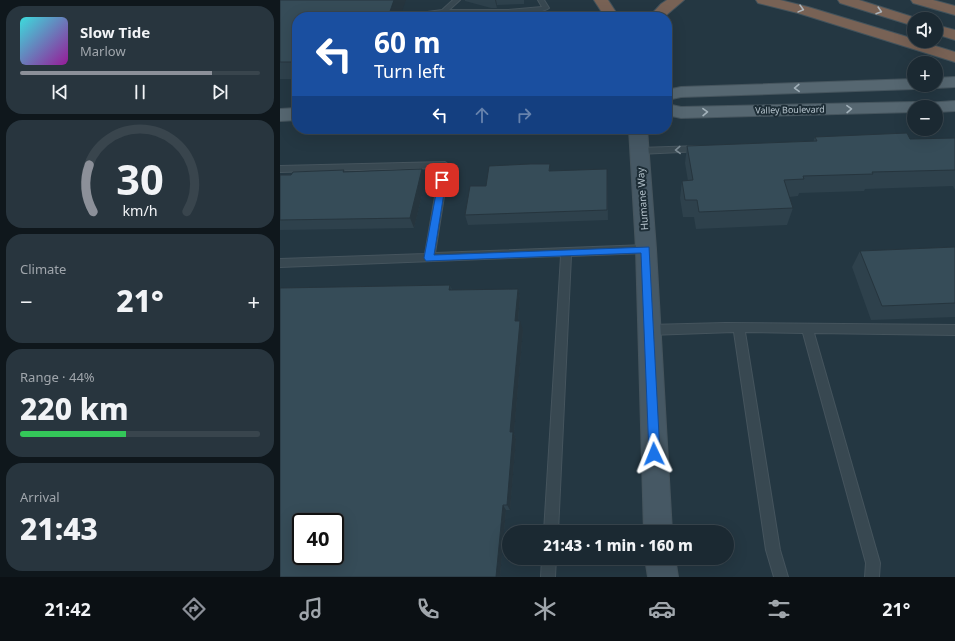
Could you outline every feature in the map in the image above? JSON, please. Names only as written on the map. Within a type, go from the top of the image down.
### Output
[{"type":"highway","points":[[601,0],[610,12]]},
{"type":"highway","points":[[661,12],[677,0]]},
{"type":"highway","points":[[763,0],[803,10],[955,57]]},
{"type":"highway","points":[[845,0],[907,20]]},
{"type":"highway","points":[[918,0],[955,11]]},
{"type":"highway","points":[[943,31],[955,35]]},
{"type":"main road","points":[[943,83],[955,82]]},
{"type":"main road","points":[[672,94],[681,92],[907,84]]},
{"type":"main road","points":[[943,107],[955,106]]},
{"type":"main road","name":"Valley Boulevard","points":[[672,110],[681,112],[907,107]]},
{"type":"main road","points":[[280,114],[292,114]]},
{"type":"street","name":"Humane Way","points":[[638,134],[646,249],[658,525]]},
{"type":"street","points":[[661,565],[663,577]]},
{"type":"lane","points":[[443,12],[458,0]]},
{"type":"lane","points":[[443,12],[530,11],[546,8],[541,0]]},
{"type":"lane","points":[[640,152],[707,149]]},
{"type":"lane","points":[[280,169],[445,165],[429,258]]},
{"type":"lane","points":[[280,263],[646,249]]},
{"type":"lane","points":[[551,525],[566,252]]},
{"type":"lane","points":[[649,330],[739,327],[955,330]]},
{"type":"lane","points":[[739,327],[773,550],[781,577]]},
{"type":"lane","points":[[808,329],[812,348],[873,563],[872,577]]},
{"type":"lane","points":[[548,577],[549,565]]},
{"type":"building","points":[[280,0],[394,0],[390,12],[292,12],[292,62],[280,62]]},
{"type":"building","points":[[907,133],[907,136],[910,139],[955,138],[955,170],[872,172],[873,174],[803,176],[804,179],[784,180],[793,208],[699,212],[697,200],[685,200],[682,181],[693,180],[687,146],[817,141],[815,137]]},
{"type":"building","points":[[550,164],[549,171],[607,169],[607,210],[465,215],[470,186],[486,186],[489,166]]},
{"type":"building","points":[[422,169],[410,218],[280,220],[280,175],[291,175],[293,172]]},
{"type":"building","points":[[955,247],[955,303],[882,306],[860,251]]},
{"type":"building","points":[[450,285],[449,290],[518,289],[515,321],[520,321],[510,432],[513,432],[507,505],[503,505],[496,577],[280,577],[280,288]]},
{"type":"route","points":[[442,180],[429,258],[646,249],[654,454]]}]
